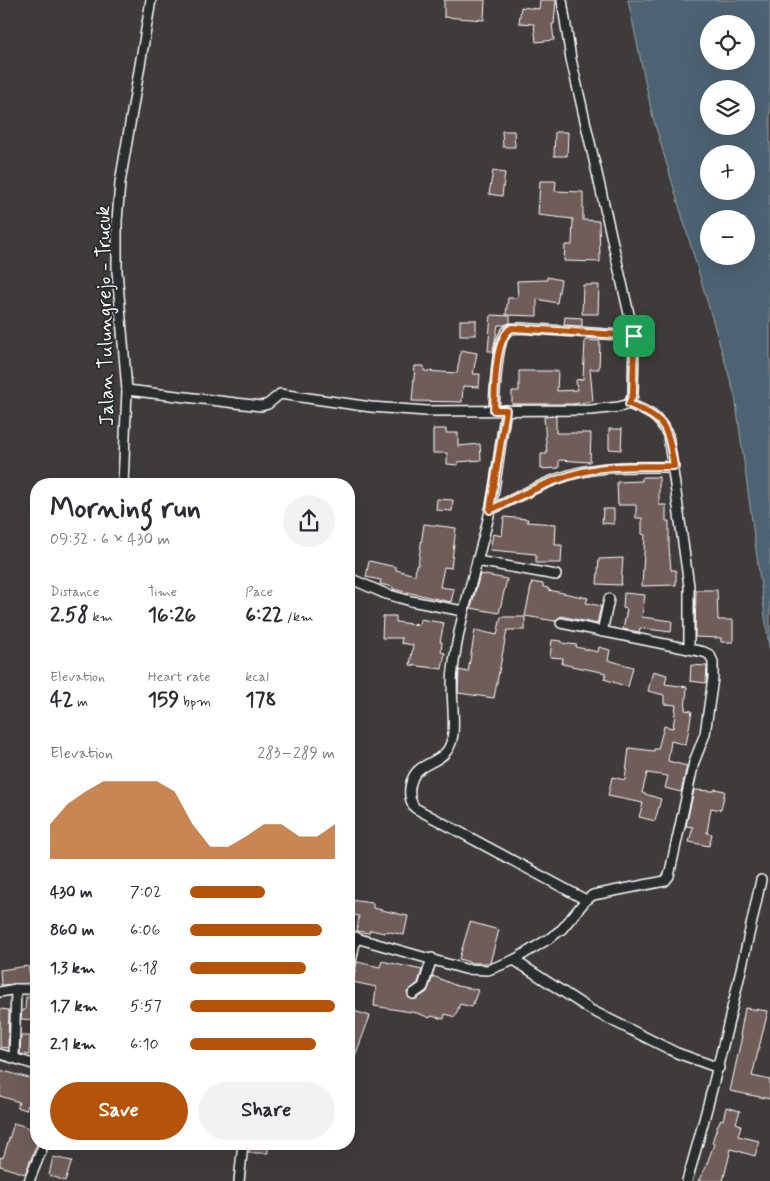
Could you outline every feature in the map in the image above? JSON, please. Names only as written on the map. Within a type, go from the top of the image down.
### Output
[{"type":"street","name":"Jalan Tulungrejo - Trucuk","points":[[122,478],[127,390],[117,271],[117,221],[120,183],[151,0]]},
{"type":"street","points":[[562,0],[571,59],[634,336],[633,394],[629,404]]},
{"type":"street","points":[[494,410],[502,340],[508,330],[521,328],[634,336]]},
{"type":"street","points":[[127,390],[261,406],[268,404],[280,394],[401,410],[591,410],[629,404],[651,413],[662,421],[668,435],[674,466],[689,586],[689,649]]},
{"type":"street","points":[[506,410],[490,510],[464,611],[453,671],[453,734],[450,747],[438,760],[420,769],[410,787],[410,802],[415,808],[472,840],[586,900]]},
{"type":"street","points":[[490,510],[553,481],[584,471],[609,468],[674,466]]},
{"type":"street","points":[[477,561],[556,575]]},
{"type":"street","points":[[355,581],[386,594],[411,601],[464,611]]},
{"type":"street","points":[[602,632],[609,599]]},
{"type":"street","points":[[355,937],[478,971],[499,967],[514,960],[562,929],[586,900],[603,892],[665,881],[668,876],[694,762],[705,734],[713,678],[713,662],[710,656],[704,652],[561,623]]},
{"type":"street","points":[[687,1181],[719,1068],[761,880]]},
{"type":"street","points":[[413,994],[423,987],[432,958]]},
{"type":"street","points":[[514,960],[591,1010],[677,1053],[719,1068]]},
{"type":"street","points":[[14,1058],[16,989]]},
{"type":"street","points":[[0,992],[30,989]]},
{"type":"street","points":[[0,1054],[30,1063]]},
{"type":"street","points":[[29,1181],[42,1150]]},
{"type":"street","points":[[239,1181],[242,1150]]},
{"type":"water","points":[[628,0],[770,0],[770,653],[735,396],[652,114]]},
{"type":"building","points":[[444,0],[485,0],[484,20],[444,17]]},
{"type":"building","points":[[540,0],[556,0],[554,24],[552,24],[554,40],[536,42],[534,24],[519,23],[521,7],[539,9]]},
{"type":"building","points":[[502,131],[514,131],[515,147],[503,147]]},
{"type":"building","points":[[555,132],[568,132],[567,156],[554,156]]},
{"type":"building","points":[[493,171],[505,173],[502,196],[489,194]]},
{"type":"building","points":[[540,181],[556,181],[555,191],[583,192],[583,220],[599,221],[600,262],[564,261],[565,245],[572,245],[573,219],[538,215]]},
{"type":"building","points":[[547,277],[561,280],[557,303],[537,299],[537,316],[506,315],[508,298],[518,298],[517,281],[547,280]]},
{"type":"building","points":[[583,285],[599,285],[598,314],[582,314]]},
{"type":"building","points":[[491,315],[510,316],[510,323],[498,325],[493,351],[488,351]]},
{"type":"building","points":[[565,317],[582,318],[582,326],[564,325]]},
{"type":"building","points":[[460,320],[476,320],[476,335],[460,335]]},
{"type":"building","points":[[585,340],[600,341],[599,369],[590,369],[593,401],[572,404],[512,404],[512,391],[519,391],[519,371],[558,371],[557,391],[577,390],[576,380],[583,379]]},
{"type":"building","points":[[461,350],[477,353],[473,374],[480,374],[479,387],[463,386],[462,402],[412,401],[415,366],[424,366],[424,371],[457,373]]},
{"type":"building","points":[[556,416],[556,433],[591,433],[590,462],[559,460],[559,468],[541,469],[541,454],[547,454],[544,417]]},
{"type":"building","points":[[433,429],[446,429],[446,433],[458,433],[458,446],[480,444],[481,460],[458,462],[458,465],[447,464],[447,453],[433,453]]},
{"type":"building","points":[[609,429],[622,429],[621,450],[609,449]]},
{"type":"building","points":[[642,477],[659,477],[659,505],[666,505],[666,521],[669,521],[671,570],[676,570],[676,585],[642,586],[645,535],[642,534],[642,518],[636,518],[636,505],[618,505],[617,482],[642,481]]},
{"type":"building","points":[[437,499],[453,500],[452,511],[436,510]]},
{"type":"building","points":[[603,509],[614,509],[614,524],[602,523]]},
{"type":"building","points":[[504,517],[528,519],[527,522],[556,524],[555,545],[562,545],[561,563],[536,563],[536,554],[490,550],[493,534],[502,536]]},
{"type":"building","points":[[424,524],[456,528],[451,568],[444,567],[440,587],[454,589],[451,602],[393,589],[393,587],[380,584],[381,580],[366,577],[369,561],[396,567],[396,570],[415,575]]},
{"type":"building","points":[[623,558],[621,585],[597,584],[599,559]]},
{"type":"building","points":[[480,574],[507,579],[499,613],[471,608]]},
{"type":"building","points":[[532,582],[543,584],[543,587],[548,588],[548,590],[588,598],[586,603],[601,606],[597,624],[561,616],[555,621],[525,616]]},
{"type":"building","points":[[696,590],[717,590],[718,620],[733,620],[733,642],[721,642],[721,638],[695,637]]},
{"type":"building","points":[[624,593],[645,595],[642,617],[672,621],[671,632],[640,628],[639,632],[623,629],[627,609],[623,608]]},
{"type":"building","points":[[383,616],[396,616],[396,622],[419,625],[420,619],[444,623],[440,642],[442,642],[441,652],[445,653],[442,669],[410,665],[413,645],[401,643],[402,638],[382,638]]},
{"type":"building","points":[[501,617],[525,617],[525,630],[507,630],[494,698],[458,693],[459,670],[468,672],[475,630],[497,635]]},
{"type":"building","points":[[552,640],[562,641],[562,643],[577,645],[576,647],[598,652],[599,647],[610,650],[608,660],[633,667],[628,687],[604,679],[606,673],[562,664],[563,658],[550,657]]},
{"type":"building","points":[[691,665],[707,666],[706,683],[690,681]]},
{"type":"building","points":[[653,671],[667,675],[665,684],[687,687],[685,710],[692,711],[686,745],[671,741],[668,761],[687,766],[681,792],[665,788],[668,776],[647,773],[642,793],[661,799],[655,821],[639,817],[643,803],[608,796],[612,777],[625,780],[629,748],[654,751],[654,749],[658,749],[664,726],[673,728],[676,705],[664,704],[664,695],[648,691]]},
{"type":"building","points":[[715,789],[725,791],[721,810],[711,808],[707,833],[712,834],[709,846],[689,842],[693,827],[686,826],[694,790],[714,791]]},
{"type":"building","points":[[355,901],[373,903],[373,908],[408,916],[404,935],[386,931],[385,933],[370,930],[369,933],[357,931],[359,916],[355,915]]},
{"type":"building","points":[[470,922],[499,930],[490,963],[472,963],[459,959]]},
{"type":"building","points":[[382,961],[422,970],[418,983],[407,992],[410,999],[416,999],[427,992],[433,976],[457,986],[478,990],[472,1007],[460,1004],[455,1017],[445,1014],[444,1019],[431,1016],[430,1018],[417,1013],[374,1006],[376,987],[355,982],[355,972],[357,962],[380,967]]},
{"type":"building","points":[[28,966],[30,983],[1,985],[0,970]]},
{"type":"building","points":[[26,997],[30,997],[30,1020],[21,1019],[22,1010],[25,1010]]},
{"type":"building","points":[[745,1008],[768,1011],[752,1076],[770,1080],[770,1099],[730,1091],[742,1036],[740,1036]]},
{"type":"building","points":[[0,1009],[9,1010],[8,1048],[0,1047]]},
{"type":"building","points":[[355,1011],[370,1016],[355,1056]]},
{"type":"building","points":[[21,1036],[30,1036],[29,1055],[20,1054]]},
{"type":"building","points":[[0,1070],[30,1078],[30,1106],[28,1105],[26,1110],[17,1107],[19,1102],[0,1096]]},
{"type":"building","points":[[726,1107],[740,1111],[736,1123],[741,1125],[738,1136],[759,1141],[755,1156],[731,1149],[723,1181],[698,1181],[705,1169],[714,1144],[712,1143],[717,1127],[721,1119],[723,1120]]},
{"type":"building","points":[[14,1123],[30,1128],[30,1150],[35,1150],[25,1174],[0,1166],[0,1157],[3,1158]]},
{"type":"building","points":[[249,1150],[268,1150],[268,1153],[249,1153]]},
{"type":"building","points":[[53,1157],[72,1161],[65,1181],[49,1175]]},
{"type":"route","points":[[521,328],[634,336],[635,366],[633,394],[629,404],[651,413],[662,421],[668,435],[674,466],[609,468],[584,471],[553,481],[490,510],[506,410],[494,410],[496,377],[502,340],[508,330],[521,328]]}]
